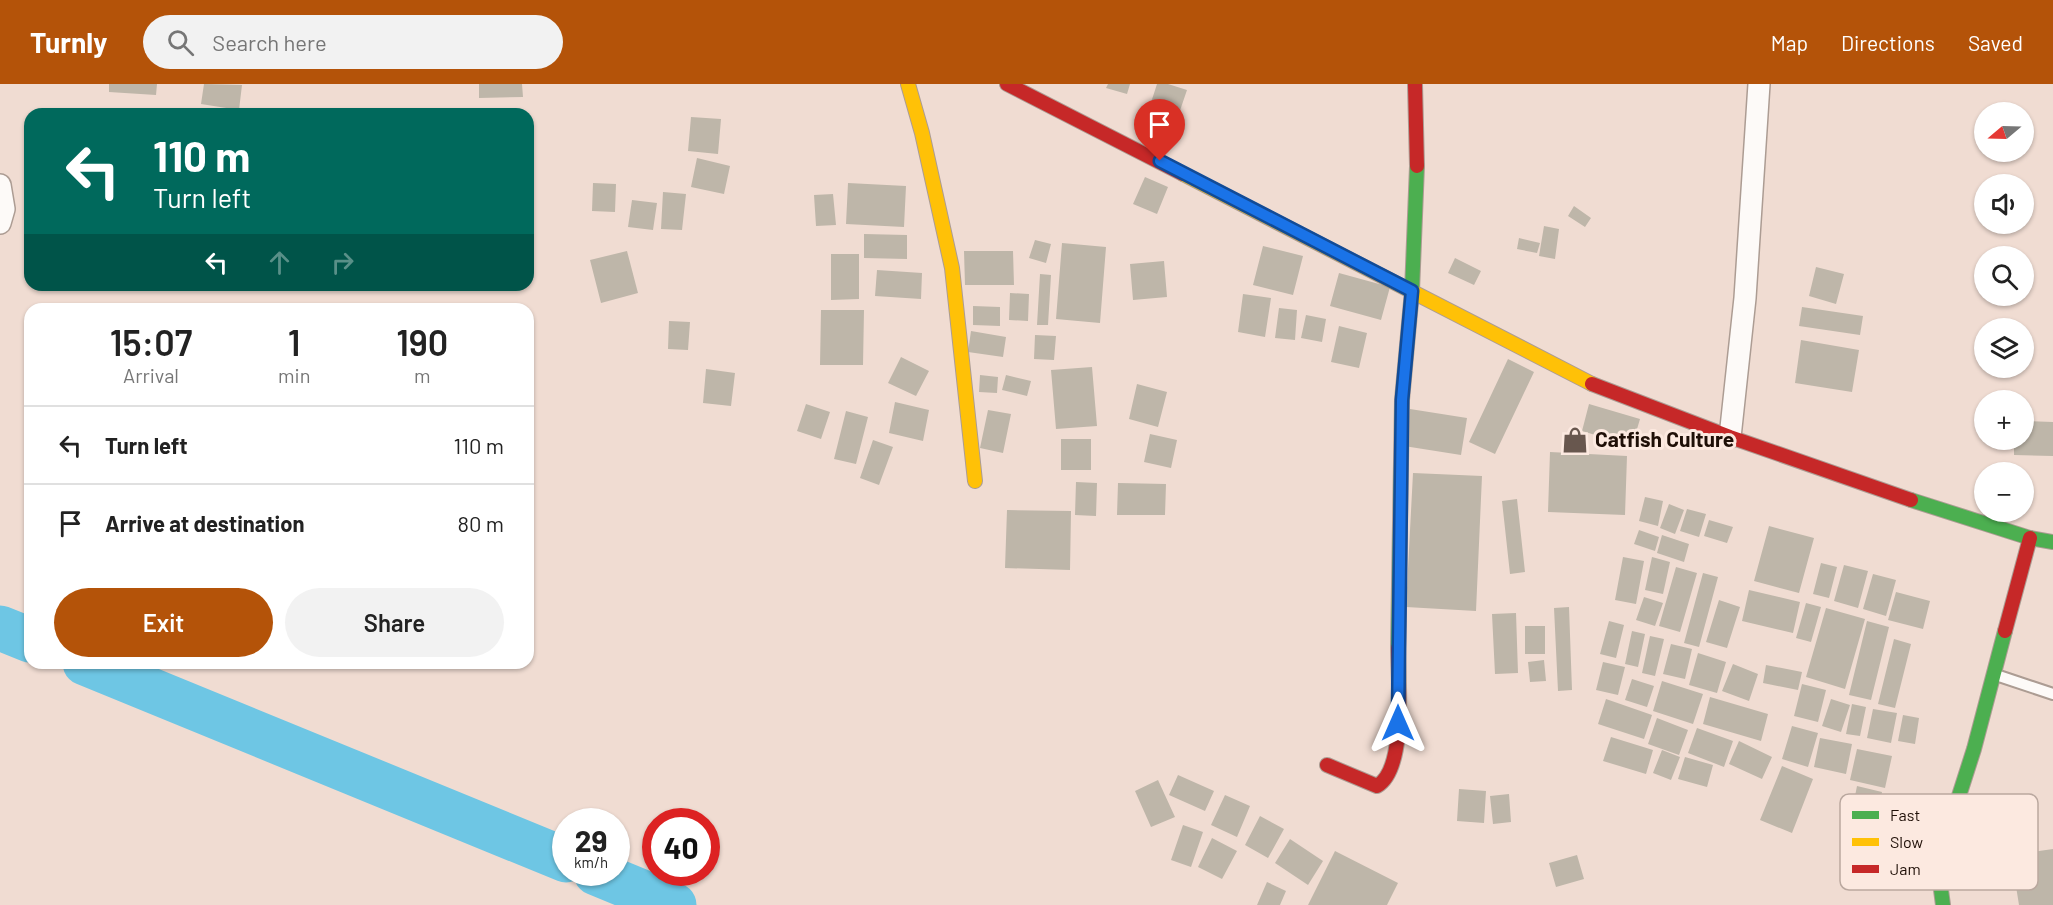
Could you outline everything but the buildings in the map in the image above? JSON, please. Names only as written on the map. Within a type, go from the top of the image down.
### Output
[{"type":"street","points":[[908,84],[928,156],[952,268],[975,481]]},
{"type":"street","points":[[1007,84],[1606,391],[1918,502],[2030,538],[2053,542]]},
{"type":"street","points":[[1327,765],[1377,786],[1386,780],[1395,764],[1398,747],[1402,400],[1412,291],[1418,153],[1415,84]]},
{"type":"street","points":[[1730,437],[1745,298],[1759,84]]},
{"type":"street","points":[[0,185],[4,209],[0,223]]},
{"type":"street","points":[[1960,794],[1995,675],[1998,655],[2030,538]]},
{"type":"street","points":[[1941,890],[1942,905]]},
{"type":"lane","points":[[1995,675],[2053,694]]},
{"type":"waterway","points":[[0,628],[24,638]]},
{"type":"waterway","points":[[100,669],[552,854]]},
{"type":"waterway","points":[[628,886],[674,905]]},
{"type":"traffic: fast","points":[[1398,648],[1402,400],[1412,291],[1417,166]]},
{"type":"traffic: fast","points":[[1911,500],[2030,538],[2053,542]]},
{"type":"traffic: fast","points":[[1960,794],[2005,631]]},
{"type":"traffic: fast","points":[[1941,890],[1943,905]]},
{"type":"traffic: slow","points":[[908,84],[922,133],[952,268],[975,481]]},
{"type":"traffic: slow","points":[[1183,174],[1592,384]]},
{"type":"traffic: jam","points":[[1007,84],[1183,174]]},
{"type":"traffic: jam","points":[[1415,84],[1417,166]]},
{"type":"traffic: jam","points":[[1592,384],[1730,437],[1911,500]]},
{"type":"traffic: jam","points":[[2005,631],[2030,538]]},
{"type":"traffic: jam","points":[[1327,765],[1377,786],[1387,777],[1393,762],[1399,723],[1398,648]]},
{"type":"place","name":"Catfish Culture","points":[[1575,440]]},
{"type":"route","points":[[1160,161],[1412,291],[1402,400],[1398,723]]}]
